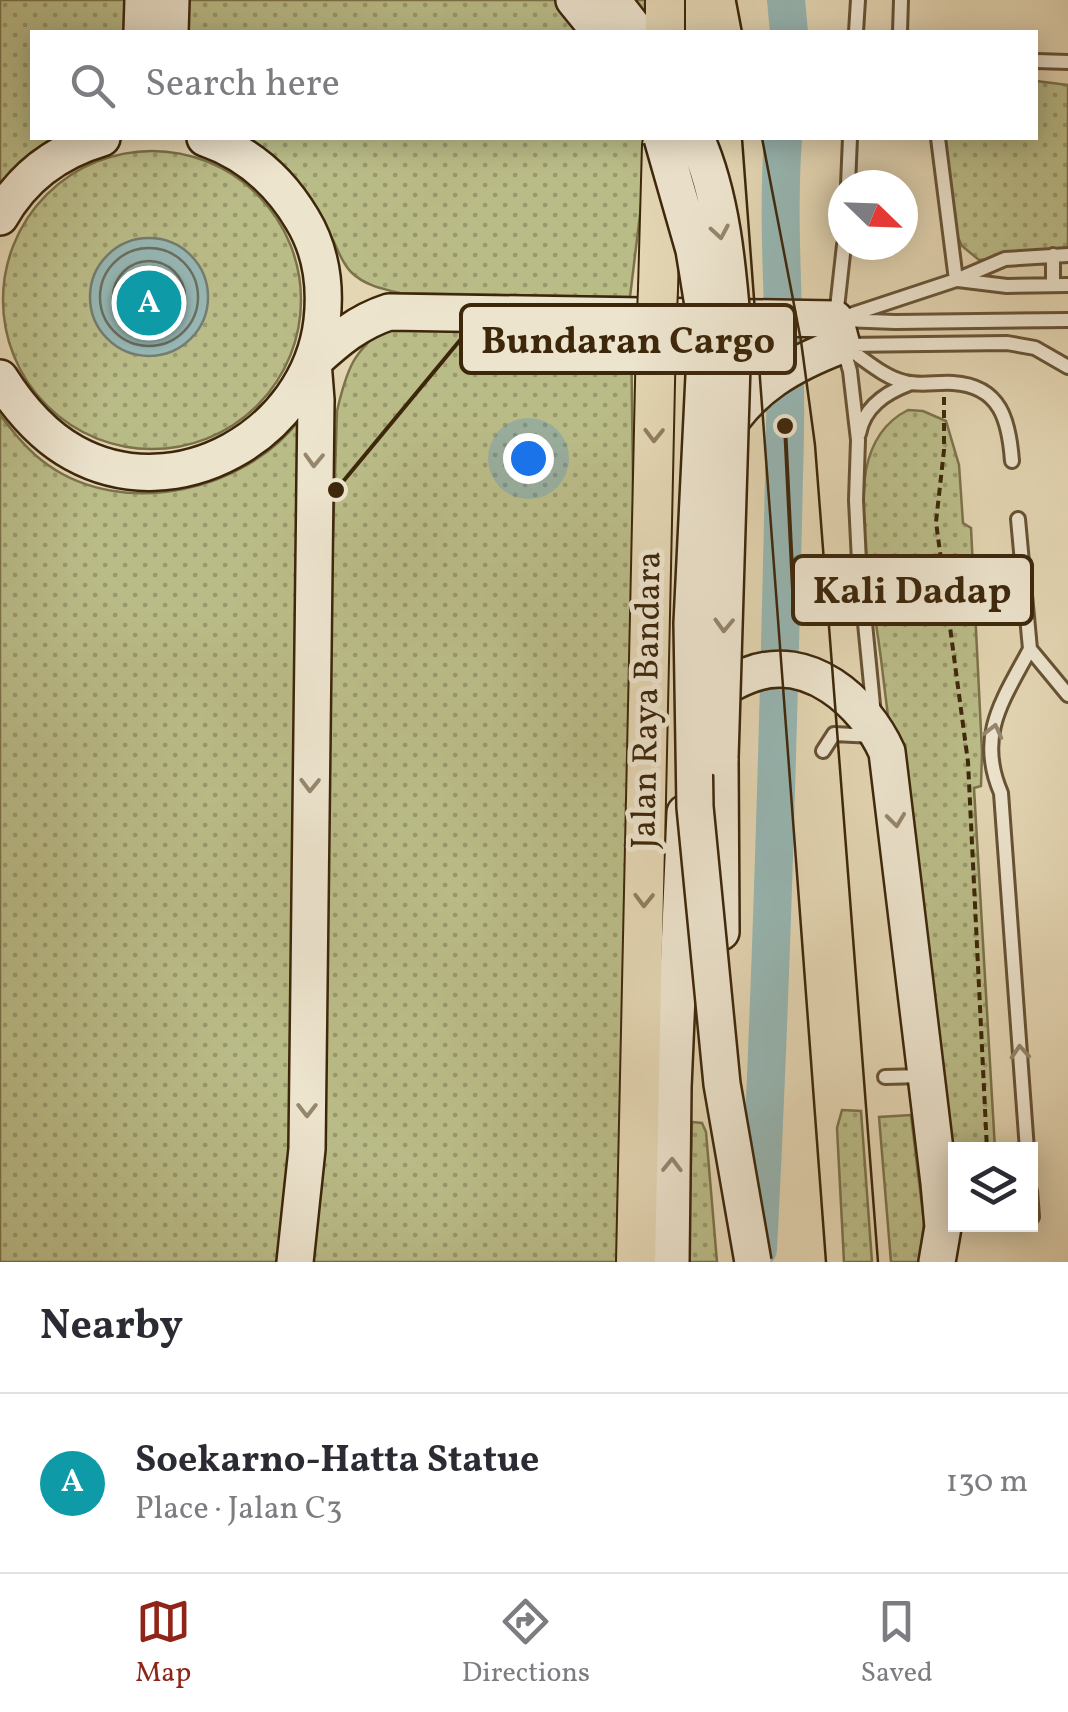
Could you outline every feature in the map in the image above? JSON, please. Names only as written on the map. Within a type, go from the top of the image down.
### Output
[{"type":"main road","points":[[664,30],[666,0]]},
{"type":"main road","name":"Jalan Raya Bandara","points":[[636,1262],[662,140]]},
{"type":"street","points":[[142,30],[143,0]]},
{"type":"street","points":[[170,30],[171,0]]},
{"type":"street","points":[[574,0],[598,30]]},
{"type":"street","points":[[612,0],[635,30]]},
{"type":"street","points":[[0,218],[16,192],[44,166],[93,140]]},
{"type":"street","points":[[210,140],[260,166],[284,192],[306,225],[320,265],[324,306],[313,362],[316,400],[307,1149],[295,1262]]},
{"type":"street","name":"Jalan Raya Bandara","points":[[663,140],[694,250],[702,305],[704,376],[692,623],[695,807],[717,1049],[753,1262]]},
{"type":"street","points":[[697,140],[705,157],[717,213],[730,285],[733,331],[720,758],[720,889],[726,1172],[737,1262]]},
{"type":"street","points":[[320,265],[340,287],[389,312]]},
{"type":"street","points":[[0,378],[45,433],[76,454],[111,468],[158,472],[205,464],[249,441],[289,404],[313,362],[344,334],[389,312],[746,316],[825,334]]},
{"type":"street","name":"Jalan Raya Bandara","points":[[672,1262],[673,1086],[688,738],[712,458],[731,418],[825,334]]},
{"type":"street","points":[[688,738],[709,701],[732,681],[786,667],[824,682],[847,698],[878,731],[888,752],[926,1076],[948,1219]]},
{"type":"street","points":[[938,1262],[948,1228]]},
{"type":"lane","points":[[856,30],[858,0]]},
{"type":"lane","points":[[900,30],[901,0]]},
{"type":"lane","points":[[1038,62],[1068,62]]},
{"type":"lane","points":[[849,170],[850,140]]},
{"type":"lane","points":[[938,140],[956,280]]},
{"type":"lane","points":[[1052,285],[1053,255]]},
{"type":"lane","points":[[825,334],[1005,260],[1068,255]]},
{"type":"lane","points":[[823,751],[834,734],[878,731],[859,562],[858,440],[850,371],[825,334],[841,260]]},
{"type":"lane","points":[[956,280],[1007,286],[1068,285]]},
{"type":"lane","points":[[825,334],[894,322],[1068,320]]},
{"type":"lane","points":[[825,334],[1007,343],[1035,348],[1068,367]]},
{"type":"lane","points":[[825,334],[896,378],[977,389],[998,406],[1010,427],[1012,461]]},
{"type":"lane","points":[[858,440],[860,426],[877,400],[911,383]]},
{"type":"lane","points":[[1018,519],[1030,649],[990,736],[990,766],[1001,792],[1027,1142]]},
{"type":"lane","points":[[1030,649],[1068,695]]},
{"type":"lane","points":[[885,1077],[926,1076]]},
{"type":"path","points":[[944,383],[944,450],[936,522],[968,762],[987,1142]]},
{"type":"green space","points":[[0,0],[129,0],[130,30],[30,30],[30,140],[63,140],[0,192]]},
{"type":"green space","points":[[185,0],[646,0],[646,30],[184,30]]},
{"type":"green space","points":[[1038,81],[1068,85],[1068,253],[979,260],[962,246],[956,233],[945,140],[1038,140]]},
{"type":"green space","points":[[251,140],[645,140],[645,173],[630,297],[400,293],[374,286],[348,268],[297,182]]},
{"type":"green space","points":[[152,151],[209,162],[235,176],[257,195],[276,217],[290,243],[301,300],[290,357],[276,383],[257,405],[235,424],[209,438],[152,449],[95,438],[69,424],[47,405],[28,383],[14,357],[3,300],[14,243],[28,217],[47,195],[69,176],[95,162]]},
{"type":"green space","points":[[631,323],[635,643],[619,1262],[310,1262],[337,411],[344,383],[359,353],[388,325]]},
{"type":"green space","points":[[908,410],[923,411],[946,421],[959,465],[963,523],[971,528],[982,752],[981,786],[974,788],[995,1142],[948,1142],[948,1146],[868,568],[866,470],[880,435]]},
{"type":"green space","points":[[0,415],[41,460],[78,481],[112,491],[147,493],[182,489],[249,464],[277,444],[300,419],[296,1171],[285,1262],[0,1262]]},
{"type":"green space","points":[[842,1110],[861,1111],[872,1262],[844,1262],[837,1128]]},
{"type":"green space","points":[[911,1115],[924,1223],[919,1262],[891,1262],[879,1117]]},
{"type":"green space","points":[[692,1122],[702,1123],[706,1132],[717,1262],[688,1262]]},
{"type":"water","points":[[149,238],[182,248],[198,264],[208,297],[198,330],[182,346],[149,356],[116,346],[100,330],[90,297],[100,264],[116,248]]},
{"type":"waterway","points":[[786,0],[789,30]]},
{"type":"waterway","points":[[758,1249],[785,433],[783,140]]},
{"type":"tram line","points":[[736,0],[742,30]]},
{"type":"tram line","points":[[742,140],[826,1262]]},
{"type":"tram line","points":[[762,140],[801,341],[815,445],[878,1262]]},
{"type":"place","name":"Soekarno-Hatta Statue","points":[[149,303]]},
{"type":"place","name":"Kali Dadap","points":[[785,426]]},
{"type":"place","name":"Bundaran Cargo","points":[[336,490]]}]
